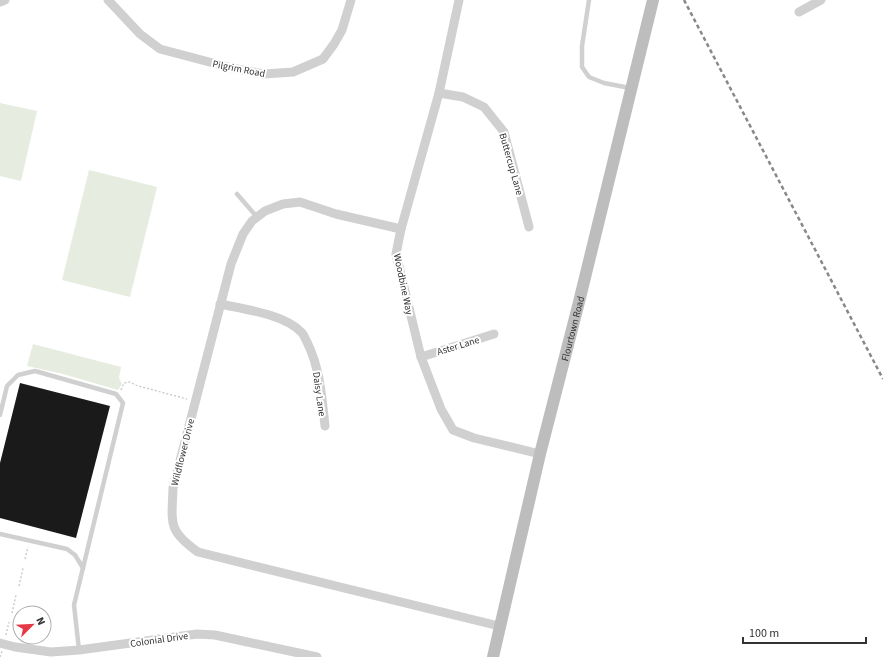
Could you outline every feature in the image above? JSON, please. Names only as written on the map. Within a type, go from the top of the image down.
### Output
[{"type":"main road","name":"Flourtown Road","points":[[493,657],[540,454],[653,0]]},
{"type":"street","points":[[0,2],[5,0]]},
{"type":"street","name":"Pilgrim Road","points":[[108,0],[140,34],[160,49],[232,68],[264,74],[293,72],[323,59],[342,30],[350,0]]},
{"type":"street","name":"Woodbine Way","points":[[459,0],[439,93],[401,229],[396,254],[421,356],[441,410],[453,430],[474,438],[540,454]]},
{"type":"street","points":[[799,12],[821,0]]},
{"type":"street","name":"Buttercup Lane","points":[[439,93],[463,97],[484,107],[504,132],[529,227]]},
{"type":"street","name":"Wildflower Drive","points":[[401,229],[336,214],[300,202],[283,204],[265,211],[252,221],[243,234],[231,264],[220,304],[173,488],[172,519],[176,532],[185,543],[198,552],[499,626]]},
{"type":"street","name":"Daisy Lane","points":[[220,304],[265,313],[287,322],[302,332],[319,374],[325,426]]},
{"type":"street","name":"Aster Lane","points":[[421,356],[494,334]]},
{"type":"street","name":"Colonial Drive","points":[[3,641],[15,647],[51,652],[79,650],[197,634],[215,635],[317,657]]},
{"type":"lane","points":[[589,0],[582,46],[582,67],[589,77],[604,83],[631,88]]},
{"type":"lane","points":[[237,194],[257,218]]},
{"type":"lane","points":[[0,415],[7,386],[18,375],[36,371],[116,394],[123,403],[74,604],[79,650]]},
{"type":"lane","points":[[0,534],[67,549],[75,555],[83,568]]},
{"type":"path","points":[[120,392],[124,383],[130,382],[135,385],[195,401]]},
{"type":"path","points":[[25,559],[29,545]]},
{"type":"path","points":[[19,586],[23,568]]},
{"type":"path","points":[[14,605],[16,595]]},
{"type":"path","points":[[3,641],[10,622]]},
{"type":"shaded area","points":[[0,103],[37,111],[21,181],[0,176]]},
{"type":"shaded area","points":[[89,170],[157,187],[130,297],[62,280]]},
{"type":"shaded area","points":[[33,344],[121,367],[119,378],[122,384],[118,390],[63,374],[27,366]]},
{"type":"building","points":[[20,383],[110,406],[76,538],[0,518],[0,463]]},
{"type":"railway","points":[[684,0],[883,379]]}]
